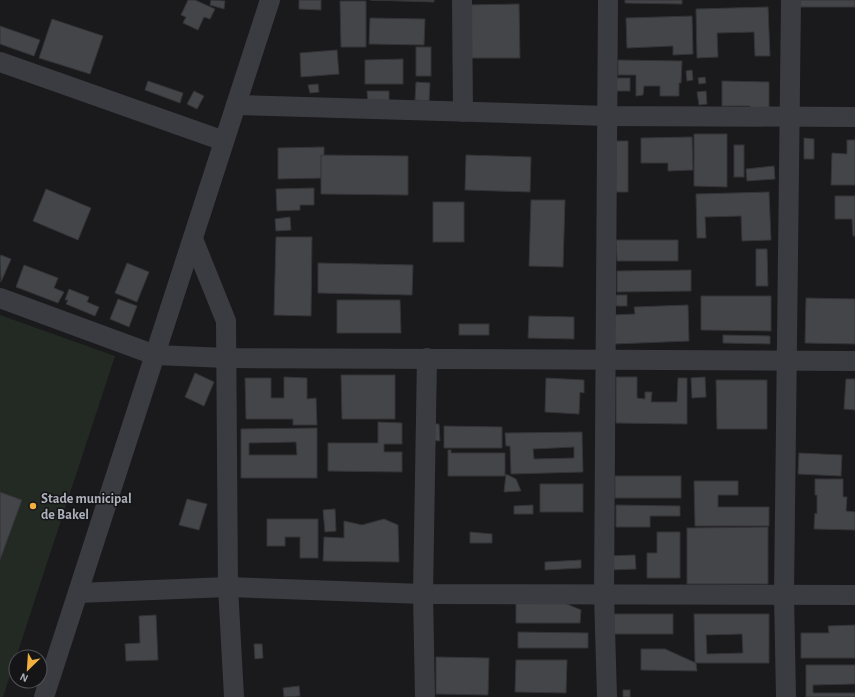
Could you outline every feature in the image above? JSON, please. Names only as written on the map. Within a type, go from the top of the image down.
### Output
[{"type":"street","points":[[44,697],[270,0]]},
{"type":"street","points":[[462,0],[463,112]]},
{"type":"street","points":[[607,697],[604,594],[608,0]]},
{"type":"street","points":[[786,697],[784,595],[791,0]]},
{"type":"street","points":[[0,62],[224,141]]},
{"type":"street","points":[[236,105],[608,116],[855,117]]},
{"type":"street","points":[[193,239],[226,321],[228,587],[234,697]]},
{"type":"street","points":[[0,298],[155,355],[227,358],[855,361]]},
{"type":"street","points":[[425,697],[423,594],[427,358]]},
{"type":"street","points":[[78,594],[228,587],[423,594],[855,596]]},
{"type":"shaded area","name":"Stade municipal de Bakel","points":[[0,315],[115,356],[19,649],[8,649],[8,682],[3,697],[0,697]]},
{"type":"building","points":[[188,0],[195,0],[215,9],[210,19],[204,17],[198,30],[183,23],[186,17],[181,15]]},
{"type":"building","points":[[211,0],[225,1],[224,9],[210,5]]},
{"type":"building","points":[[299,0],[321,0],[321,10],[299,9]]},
{"type":"building","points":[[370,0],[434,0],[434,2]]},
{"type":"building","points":[[625,0],[682,0],[682,4],[625,3]]},
{"type":"building","points":[[799,0],[855,0],[855,7],[799,7]]},
{"type":"building","points":[[340,1],[366,1],[366,47],[341,47]]},
{"type":"building","points":[[519,4],[520,58],[465,58],[464,5]]},
{"type":"building","points":[[768,7],[770,56],[755,56],[754,32],[717,33],[718,57],[697,58],[696,9]]},
{"type":"building","points":[[692,16],[693,54],[673,55],[673,46],[627,48],[626,18]]},
{"type":"building","points":[[370,18],[425,19],[424,45],[369,44]]},
{"type":"building","points":[[52,19],[103,36],[90,74],[39,58]]},
{"type":"building","points":[[0,26],[40,40],[34,56],[0,44]]},
{"type":"building","points":[[416,47],[431,47],[431,76],[416,76]]},
{"type":"building","points":[[337,50],[339,74],[301,77],[300,53]]},
{"type":"building","points":[[403,59],[403,84],[365,84],[365,60]]},
{"type":"building","points":[[618,60],[682,61],[679,96],[660,96],[660,86],[644,86],[643,95],[636,96],[636,75],[618,75]]},
{"type":"building","points":[[692,70],[693,80],[687,81],[686,71]]},
{"type":"building","points":[[705,77],[706,83],[699,84],[698,78]]},
{"type":"building","points":[[614,78],[630,78],[630,91],[614,91]]},
{"type":"building","points":[[148,81],[183,93],[180,103],[145,90]]},
{"type":"building","points":[[722,81],[769,82],[769,109],[750,109],[750,106],[722,106]]},
{"type":"building","points":[[416,82],[430,83],[429,101],[415,100]]},
{"type":"building","points":[[318,84],[319,92],[310,93],[308,85]]},
{"type":"building","points":[[194,91],[204,96],[197,109],[187,104]]},
{"type":"building","points":[[367,91],[389,91],[389,105],[368,105]]},
{"type":"building","points":[[706,91],[707,104],[699,105],[697,92]]},
{"type":"building","points":[[694,134],[727,134],[727,187],[694,186]]},
{"type":"building","points":[[692,137],[693,170],[668,171],[668,163],[641,163],[641,138]]},
{"type":"building","points":[[804,138],[814,139],[814,159],[804,159]]},
{"type":"building","points":[[847,140],[855,140],[855,185],[831,185],[832,153],[847,154]]},
{"type":"building","points":[[613,141],[628,141],[628,192],[614,192]]},
{"type":"building","points":[[734,145],[744,145],[744,177],[734,177]]},
{"type":"building","points":[[324,147],[324,178],[278,179],[278,148]]},
{"type":"building","points":[[321,155],[408,156],[408,195],[321,194]]},
{"type":"building","points":[[466,155],[531,157],[530,192],[465,190]]},
{"type":"building","points":[[774,166],[775,179],[747,181],[746,169]]},
{"type":"building","points":[[314,188],[314,205],[300,205],[300,210],[277,211],[276,189]]},
{"type":"building","points":[[46,189],[91,208],[78,240],[33,221]]},
{"type":"building","points":[[769,192],[771,240],[742,241],[741,216],[705,217],[706,238],[697,238],[696,194]]},
{"type":"building","points":[[835,196],[855,196],[855,236],[853,236],[852,219],[835,219]]},
{"type":"building","points":[[531,200],[565,200],[563,267],[529,266]]},
{"type":"building","points":[[433,202],[464,202],[464,242],[433,242]]},
{"type":"building","points":[[290,217],[291,230],[276,231],[275,219]]},
{"type":"building","points":[[276,237],[312,237],[311,316],[274,315]]},
{"type":"building","points":[[616,240],[678,240],[678,261],[617,261]]},
{"type":"building","points":[[756,249],[767,249],[768,286],[756,286]]},
{"type":"building","points":[[1,255],[11,259],[1,282],[0,257]]},
{"type":"building","points":[[127,263],[149,272],[137,302],[115,293]]},
{"type":"building","points":[[318,263],[413,265],[412,295],[318,293]]},
{"type":"building","points":[[24,265],[58,278],[54,288],[64,292],[58,303],[16,287]]},
{"type":"building","points":[[691,270],[691,291],[617,292],[617,271]]},
{"type":"building","points":[[69,289],[89,297],[87,302],[99,307],[95,316],[66,304],[68,300],[65,300]]},
{"type":"building","points":[[616,295],[627,295],[627,306],[616,306]]},
{"type":"building","points":[[701,296],[771,296],[771,331],[701,330]]},
{"type":"building","points":[[806,298],[855,299],[855,344],[805,343]]},
{"type":"building","points":[[118,299],[137,306],[129,327],[110,319]]},
{"type":"building","points":[[337,300],[400,300],[401,333],[337,333]]},
{"type":"building","points":[[688,305],[689,341],[614,344],[612,315],[635,314],[634,307]]},
{"type":"building","points":[[529,316],[574,317],[574,339],[528,338]]},
{"type":"building","points":[[459,324],[489,324],[489,335],[459,335]]},
{"type":"building","points":[[723,335],[770,336],[770,344],[723,343]]},
{"type":"building","points":[[195,373],[214,382],[204,406],[185,397]]},
{"type":"building","points":[[341,375],[395,375],[395,419],[342,419]]},
{"type":"building","points":[[284,377],[307,378],[307,399],[316,398],[317,425],[293,425],[293,419],[246,419],[245,378],[271,378],[271,398],[284,398]]},
{"type":"building","points":[[616,377],[637,377],[637,398],[645,399],[645,392],[652,392],[651,402],[677,402],[678,378],[687,378],[687,424],[616,423]]},
{"type":"building","points":[[705,377],[706,397],[692,398],[691,378]]},
{"type":"building","points":[[546,378],[584,380],[584,393],[580,392],[579,414],[545,412]]},
{"type":"building","points":[[846,379],[855,379],[855,410],[844,409]]},
{"type":"building","points":[[716,380],[767,380],[767,429],[717,429]]},
{"type":"building","points":[[378,422],[402,423],[402,444],[384,444],[384,452],[402,452],[402,472],[328,471],[328,443],[378,443]]},
{"type":"building","points":[[429,424],[439,424],[440,441],[429,440]]},
{"type":"building","points":[[444,426],[502,427],[502,448],[444,448]]},
{"type":"building","points":[[317,428],[317,478],[241,478],[241,429]],"holes":[[[296,442],[297,455],[249,455],[249,443]]]},
{"type":"building","points":[[582,432],[583,472],[511,474],[510,446],[506,446],[505,433]],"holes":[[[574,447],[574,458],[534,459],[533,449]]]},
{"type":"building","points":[[448,450],[451,450],[451,453],[505,453],[505,476],[448,476]]},
{"type":"building","points":[[799,453],[842,455],[841,476],[798,474]]},
{"type":"building","points":[[506,474],[516,479],[521,491],[504,492]]},
{"type":"building","points":[[615,476],[681,476],[681,498],[615,498]]},
{"type":"building","points":[[815,479],[843,479],[843,497],[847,497],[846,511],[855,512],[855,530],[814,529],[815,513],[817,514]]},
{"type":"building","points":[[694,481],[738,481],[738,495],[718,495],[718,507],[769,507],[769,526],[695,526]]},
{"type":"building","points":[[540,484],[583,484],[583,512],[540,512]]},
{"type":"building","points":[[0,492],[22,500],[0,560]]},
{"type":"building","points":[[187,499],[207,504],[199,530],[179,525]]},
{"type":"building","points":[[533,505],[533,514],[514,514],[514,506]]},
{"type":"building","points":[[616,505],[680,506],[680,516],[650,516],[650,527],[616,527]]},
{"type":"building","points":[[335,509],[336,531],[325,532],[323,510]]},
{"type":"building","points":[[267,519],[318,519],[318,558],[300,558],[300,537],[285,537],[285,546],[267,546]]},
{"type":"building","points":[[384,519],[398,525],[399,562],[323,561],[324,537],[344,538],[344,521],[362,525]]},
{"type":"building","points":[[768,527],[768,584],[687,584],[687,528]]},
{"type":"building","points":[[470,532],[492,534],[492,543],[470,543]]},
{"type":"building","points":[[657,532],[680,532],[680,578],[647,578],[647,553],[657,553]]},
{"type":"building","points":[[635,555],[636,569],[608,570],[608,556]]},
{"type":"building","points":[[581,560],[581,568],[545,570],[545,562]]},
{"type":"building","points":[[516,601],[562,602],[581,610],[580,623],[516,623]]},
{"type":"building","points":[[614,614],[673,614],[673,634],[614,634]]},
{"type":"building","points":[[694,614],[769,614],[769,663],[695,663]],"holes":[[[742,634],[743,653],[707,654],[706,635]]]},
{"type":"building","points":[[156,615],[158,660],[126,661],[125,644],[140,643],[139,616]]},
{"type":"building","points":[[855,625],[855,658],[801,658],[801,633],[829,633],[828,626]]},
{"type":"building","points":[[518,632],[588,633],[588,648],[518,648]]},
{"type":"building","points":[[254,644],[262,644],[263,658],[255,659]]},
{"type":"building","points":[[641,649],[665,649],[696,663],[697,671],[641,670]]},
{"type":"building","points":[[436,657],[489,658],[488,695],[436,694]]},
{"type":"building","points":[[516,660],[567,660],[566,693],[515,692]]},
{"type":"building","points":[[806,665],[855,665],[855,684],[813,685],[813,693],[855,693],[855,697],[806,697]]},
{"type":"building","points":[[299,686],[300,696],[284,697],[283,688]]},
{"type":"building","points":[[623,690],[630,690],[630,697],[623,697]]},
{"type":"place","name":"Stade municipal de Bakel","points":[[33,506]]}]
